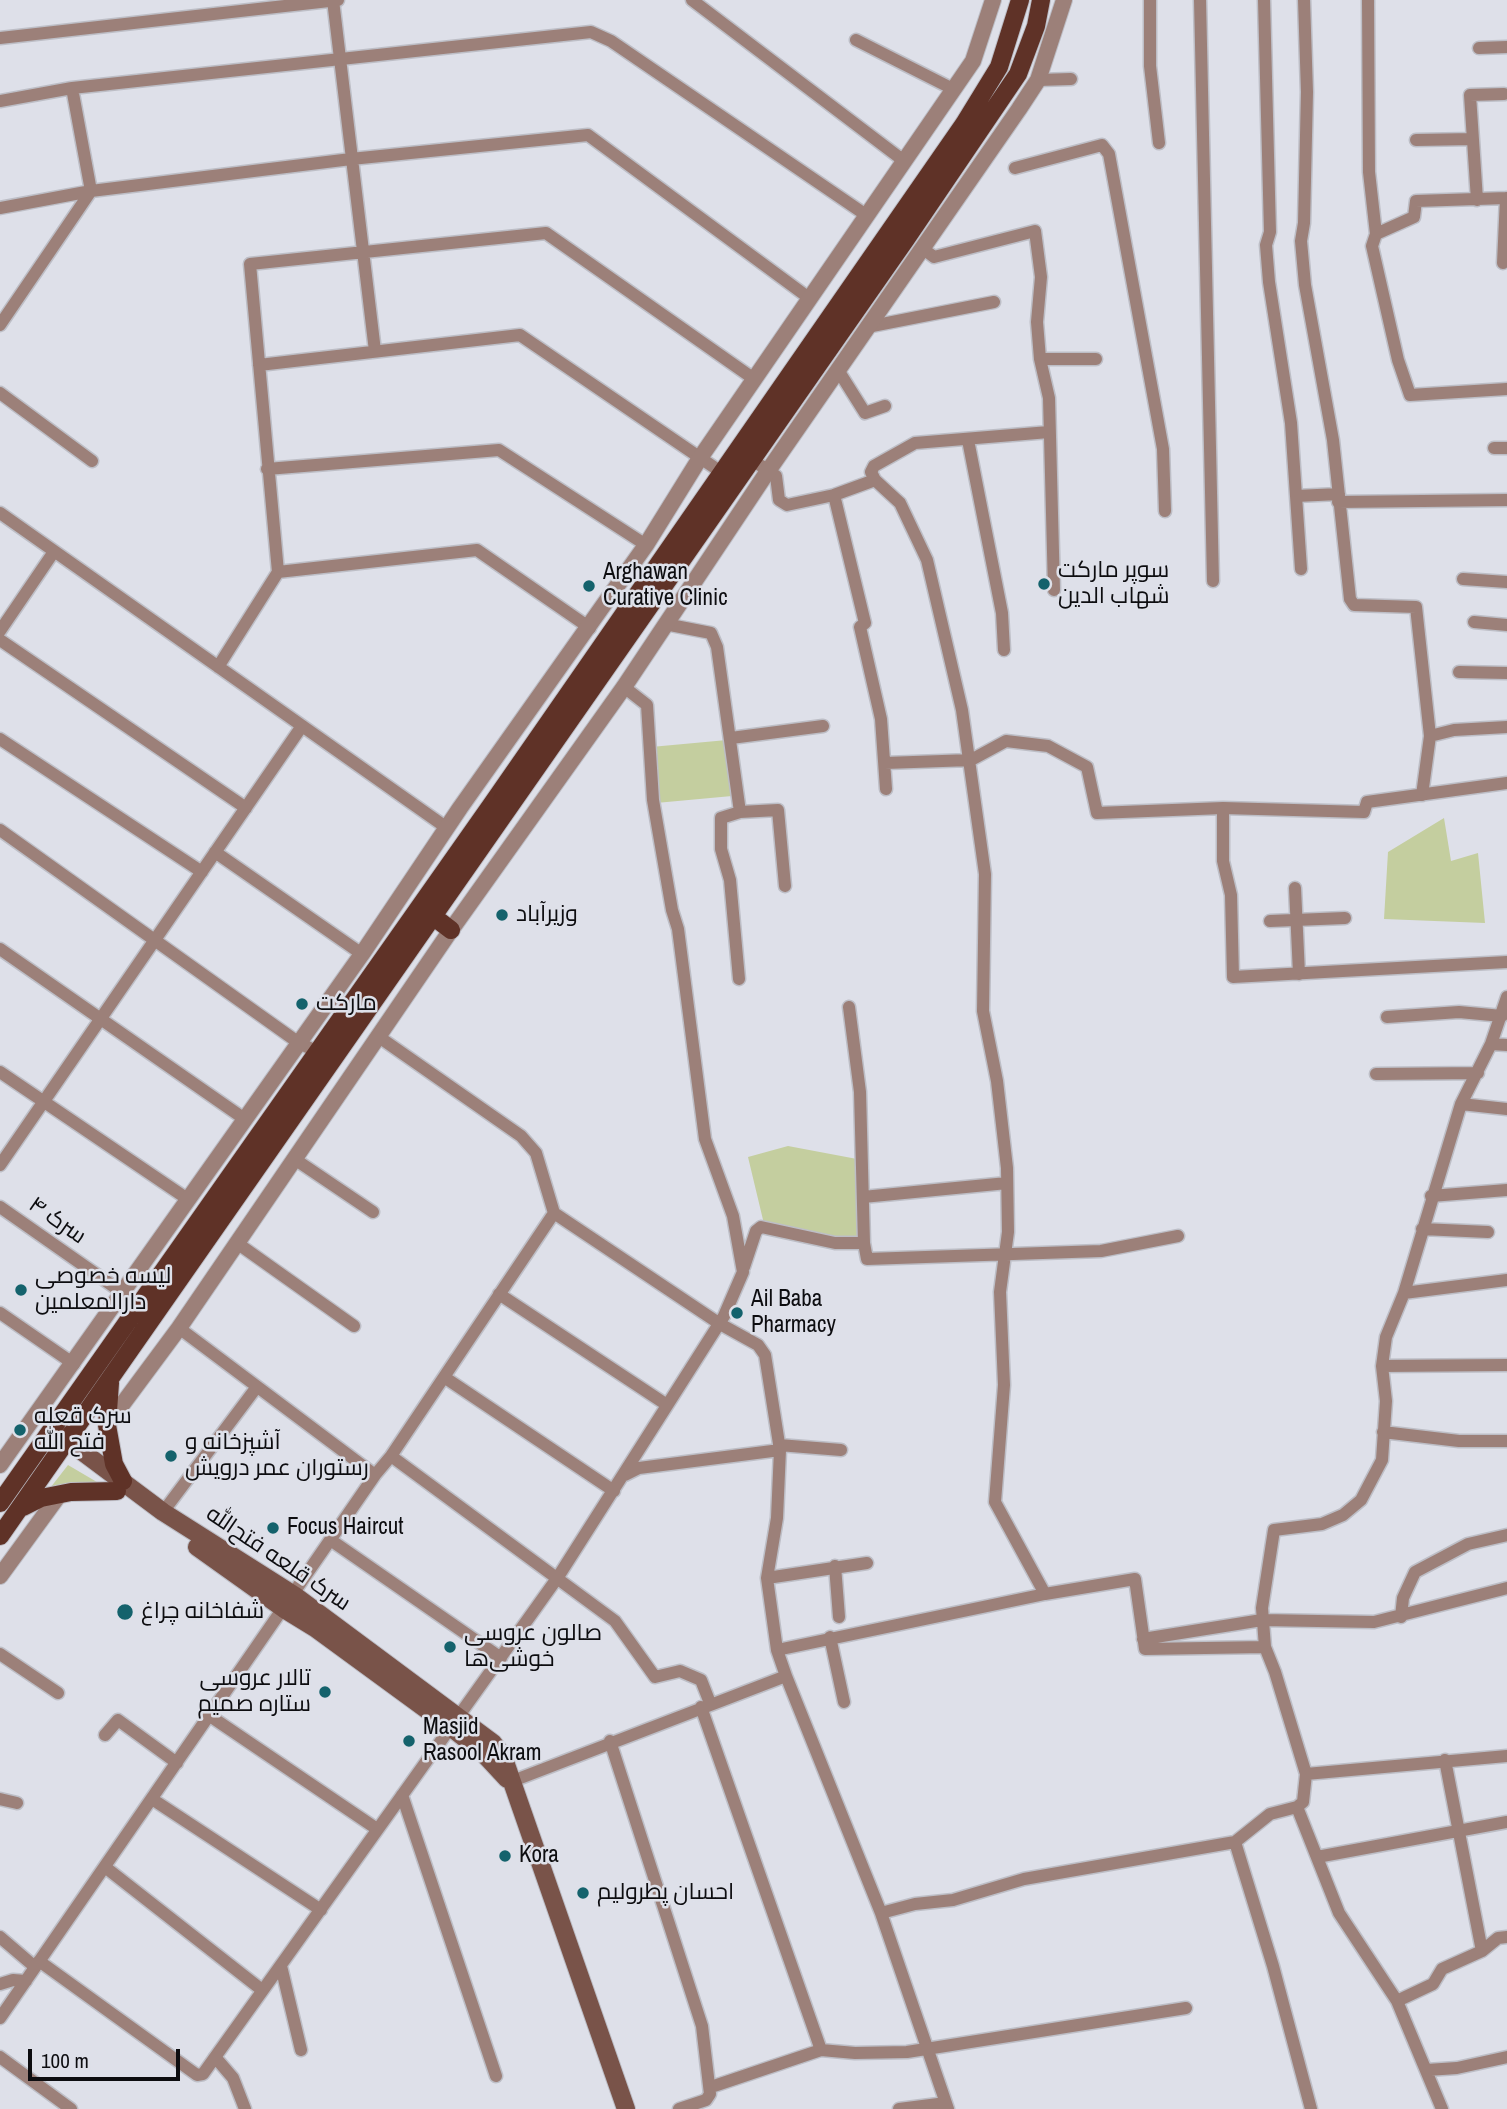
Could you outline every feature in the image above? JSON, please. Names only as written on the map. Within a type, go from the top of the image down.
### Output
[{"type":"main road","points":[[0,1536],[434,917],[498,809],[721,471],[964,124],[999,67],[1020,0]]},
{"type":"main road","points":[[0,1503],[317,1052],[498,809],[751,459],[1018,74],[1036,26],[1041,0]]},
{"type":"main road","points":[[434,917],[451,930]]},
{"type":"main road","points":[[20,1509],[41,1498],[120,1486],[107,1425],[110,1378]]},
{"type":"main road","name":"سرک قلعه فتح‌الله","points":[[49,1433],[120,1486],[289,1602]]},
{"type":"main road","name":"سرک قلعه فتح‌الله","points":[[120,1486],[163,1512],[453,1721],[493,1743],[503,1756],[624,2109]]},
{"type":"street","points":[[0,38],[335,0],[351,159],[375,351]]},
{"type":"street","points":[[692,0],[904,161]]},
{"type":"street","points":[[0,1465],[246,1120],[447,828],[590,628],[700,458],[973,61],[993,0]]},
{"type":"street","points":[[107,1425],[179,1328],[451,930],[624,687],[768,471],[1038,80],[1064,0]]},
{"type":"street","points":[[1150,0],[1150,66],[1159,142]]},
{"type":"street","points":[[1200,0],[1213,581]]},
{"type":"street","points":[[1264,0],[1270,232],[1266,245],[1291,424],[1301,569]]},
{"type":"street","points":[[1304,0],[1307,92],[1304,223],[1301,241],[1339,498],[1350,599],[1354,605],[1416,607],[1430,736],[1422,796]]},
{"type":"street","points":[[1368,0],[1368,159],[1376,234],[1372,246],[1398,360],[1410,395],[1507,389]]},
{"type":"street","points":[[0,101],[72,88],[590,32],[611,41],[866,215]]},
{"type":"street","points":[[856,40],[953,89]]},
{"type":"street","points":[[1479,48],[1507,47]]},
{"type":"street","points":[[1038,80],[1072,79]]},
{"type":"street","points":[[0,325],[90,191],[72,88]]},
{"type":"street","points":[[1477,200],[1470,95],[1504,94]]},
{"type":"street","points":[[0,208],[90,191],[351,159],[588,135],[809,298]]},
{"type":"street","points":[[1416,140],[1473,139]]},
{"type":"street","points":[[1015,168],[1102,145],[1109,154],[1163,449],[1165,511]]},
{"type":"street","points":[[1376,234],[1414,217],[1416,201],[1507,198],[1503,262]]},
{"type":"street","points":[[922,248],[934,257],[1035,231],[1041,277],[1037,322],[1040,359],[1049,398],[1055,590]]},
{"type":"street","points":[[218,667],[278,572],[250,264],[546,233],[754,379]]},
{"type":"street","points":[[867,327],[994,302]]},
{"type":"street","points":[[259,365],[520,335],[721,471]]},
{"type":"street","points":[[1040,359],[1096,359]]},
{"type":"street","points":[[838,370],[865,412],[885,406]]},
{"type":"street","points":[[0,393],[92,461]]},
{"type":"street","points":[[1045,1594],[1011,1536],[995,1502],[1004,1385],[1000,1292],[1008,1232],[1007,1183],[997,1081],[984,1011],[985,874],[971,760],[927,560],[900,503],[875,480],[871,472],[874,466],[915,443],[1049,432]]},
{"type":"street","points":[[968,440],[1002,613],[1004,650]]},
{"type":"street","points":[[267,469],[499,450],[646,545]]},
{"type":"street","points":[[751,459],[776,475],[779,500],[787,505],[834,495],[875,480]]},
{"type":"street","points":[[834,495],[865,623],[860,627],[881,719],[886,789]]},
{"type":"street","points":[[1296,496],[1507,500]]},
{"type":"street","points":[[0,513],[53,553],[447,828]]},
{"type":"street","points":[[278,572],[477,550],[590,628]]},
{"type":"street","points":[[0,631],[53,553]]},
{"type":"street","points":[[1462,579],[1507,582]]},
{"type":"street","points":[[1474,622],[1507,625]]},
{"type":"street","points":[[666,624],[711,633],[717,647],[740,813]]},
{"type":"street","points":[[0,640],[246,808]]},
{"type":"street","points":[[1459,672],[1507,673]]},
{"type":"street","points":[[624,687],[647,705],[653,800],[672,911],[678,929],[705,1139],[733,1216],[743,1272]]},
{"type":"street","points":[[0,1165],[303,726]]},
{"type":"street","points":[[731,738],[823,726]]},
{"type":"street","points":[[1430,736],[1454,730],[1507,727]]},
{"type":"street","points":[[0,739],[202,873]]},
{"type":"street","points":[[885,763],[971,760],[1006,741],[1058,750],[1087,766],[1097,813],[1223,808],[1364,812],[1367,802],[1507,783]]},
{"type":"street","points":[[1223,808],[1223,861],[1231,895],[1231,975],[1235,977],[1507,962]]},
{"type":"street","points":[[739,979],[730,880],[721,849],[721,818],[740,813],[778,810],[785,886]]},
{"type":"street","points":[[0,830],[156,938],[299,1043],[317,1052]]},
{"type":"street","points":[[215,852],[362,954]]},
{"type":"street","points":[[1295,888],[1298,974]]},
{"type":"street","points":[[1270,920],[1345,918]]},
{"type":"street","points":[[0,949],[246,1120]]},
{"type":"street","points":[[881,1913],[915,1904],[953,1900],[1024,1879],[1236,1842],[1270,1814],[1297,1807],[1303,1802],[1306,1774],[1265,1647],[1262,1620],[1274,1530],[1322,1524],[1343,1515],[1361,1500],[1382,1460],[1386,1401],[1382,1366],[1386,1337],[1404,1293],[1431,1196],[1461,1104],[1478,1073],[1502,1016],[1507,997]]},
{"type":"street","points":[[849,1007],[860,1092],[864,1243],[867,1259],[1004,1257],[1101,1251],[1178,1236]]},
{"type":"street","points":[[1387,1017],[1460,1013],[1502,1016]]},
{"type":"street","points":[[379,1037],[521,1136],[536,1153],[554,1213],[720,1324],[758,1345],[765,1355],[779,1448],[777,1518],[767,1577],[777,1650],[881,1913],[947,2106],[899,2109]]},
{"type":"street","points":[[1490,1044],[1507,1045]]},
{"type":"street","points":[[0,1072],[189,1200]]},
{"type":"street","points":[[1376,1074],[1478,1073]]},
{"type":"street","points":[[1461,1104],[1507,1109]]},
{"type":"street","points":[[296,1160],[373,1212]]},
{"type":"street","points":[[863,1197],[1007,1183]]},
{"type":"street","points":[[1431,1196],[1507,1190]]},
{"type":"street","name":"سرک ۴","points":[[0,1207],[123,1293]]},
{"type":"street","points":[[0,2018],[332,1541],[375,1475],[391,1456],[554,1213]]},
{"type":"street","points":[[0,1937],[197,2075],[203,2074],[453,1721],[501,1658],[625,1475],[720,1324],[743,1272],[756,1231],[761,1227],[835,1243],[864,1243]]},
{"type":"street","points":[[1422,1229],[1488,1232]]},
{"type":"street","points":[[237,1243],[354,1325]]},
{"type":"street","points":[[1404,1293],[1507,1280]]},
{"type":"street","points":[[499,1294],[667,1405]]},
{"type":"street","points":[[0,1313],[74,1364]]},
{"type":"street","points":[[179,1328],[375,1475]]},
{"type":"street","points":[[1382,1366],[1507,1365]]},
{"type":"street","points":[[444,1377],[614,1491]]},
{"type":"street","points":[[163,1512],[256,1388]]},
{"type":"street","points":[[1383,1432],[1459,1441],[1507,1441]]},
{"type":"street","points":[[0,1433],[15,1443]]},
{"type":"street","points":[[625,1475],[639,1468],[779,1448],[841,1450]]},
{"type":"street","points":[[391,1456],[615,1621],[655,1676],[680,1671],[701,1680],[705,1705],[821,2050]]},
{"type":"street","points":[[0,1576],[59,1495]]},
{"type":"street","points":[[1402,1616],[1403,1598],[1415,1572],[1468,1544],[1507,1535]]},
{"type":"street","points":[[332,1541],[501,1658]]},
{"type":"street","points":[[767,1577],[867,1563]]},
{"type":"street","points":[[835,1566],[839,1617]]},
{"type":"street","points":[[777,1650],[1045,1594],[1135,1579],[1143,1639],[1147,1650],[1265,1647]]},
{"type":"street","points":[[1143,1639],[1262,1620],[1374,1622],[1507,1588]]},
{"type":"street","points":[[830,1637],[844,1702]]},
{"type":"street","points":[[0,1654],[58,1693]]},
{"type":"street","points":[[510,1782],[610,1741],[786,1676]]},
{"type":"street","points":[[210,1716],[377,1829]]},
{"type":"street","points":[[105,1735],[118,1720],[177,1763]]},
{"type":"street","points":[[610,1741],[702,2026],[711,2087],[706,2100],[679,2109]]},
{"type":"street","points":[[1306,1774],[1507,1756]]},
{"type":"street","points":[[1445,1760],[1482,1951]]},
{"type":"street","points":[[401,1795],[496,2076]]},
{"type":"street","points":[[0,1799],[17,1803]]},
{"type":"street","points":[[152,1799],[321,1910]]},
{"type":"street","points":[[1297,1807],[1339,1913],[1397,2001],[1442,2109]]},
{"type":"street","points":[[1317,1857],[1507,1822]]},
{"type":"street","points":[[1236,1842],[1311,2109]]},
{"type":"street","points":[[105,1867],[262,1990]]},
{"type":"street","points":[[1397,2001],[1433,1984],[1442,1969],[1482,1951],[1498,1938],[1507,1937]]},
{"type":"street","points":[[281,1966],[301,2050]]},
{"type":"street","points":[[0,1984],[13,1980],[26,1981]]},
{"type":"street","points":[[711,2087],[821,2050],[881,2053],[928,2048],[1186,2008]]},
{"type":"street","points":[[0,2057],[71,2109]]},
{"type":"street","points":[[215,2057],[233,2078],[245,2109]]},
{"type":"street","points":[[1427,2070],[1457,2068],[1507,2057]]},
{"type":"green space","points":[[727,740],[732,796],[656,803],[651,747]]},
{"type":"green space","points":[[1444,818],[1451,861],[1478,853],[1485,923],[1384,919],[1388,852]]},
{"type":"green space","points":[[788,1146],[857,1159],[863,1238],[834,1237],[764,1224],[748,1157]]},
{"type":"green space","points":[[68,1465],[102,1485],[47,1492]]},
{"type":"place","name":"سوپر مارکت شهاب الدین","points":[[1044,584]]},
{"type":"place","name":"Arghawan Curative Clinic","points":[[589,586]]},
{"type":"place","name":"وزیرآباد","points":[[502,915]]},
{"type":"place","name":"مارکت","points":[[302,1004]]},
{"type":"place","name":"لیسه خصوصی دارالمعلمین","points":[[21,1290]]},
{"type":"place","name":"Ail Baba Pharmacy","points":[[737,1313]]},
{"type":"place","name":"سرک قعله فتح الله","points":[[20,1430]]},
{"type":"place","name":"آشپزخانه و رستوران عمر درویش","points":[[171,1456]]},
{"type":"place","name":"Focus Haircut","points":[[273,1528]]},
{"type":"place","name":"شفاخانه چراغ","points":[[125,1612]]},
{"type":"place","name":"صالون عروسی خوشی‌ها","points":[[450,1647]]},
{"type":"place","name":"تالار عروسی ستاره صمیم","points":[[325,1692]]},
{"type":"place","name":"Masjid Rasool Akram","points":[[409,1741]]},
{"type":"place","name":"Kora","points":[[505,1856]]},
{"type":"place","name":"احسان پطرولیم","points":[[583,1893]]}]
